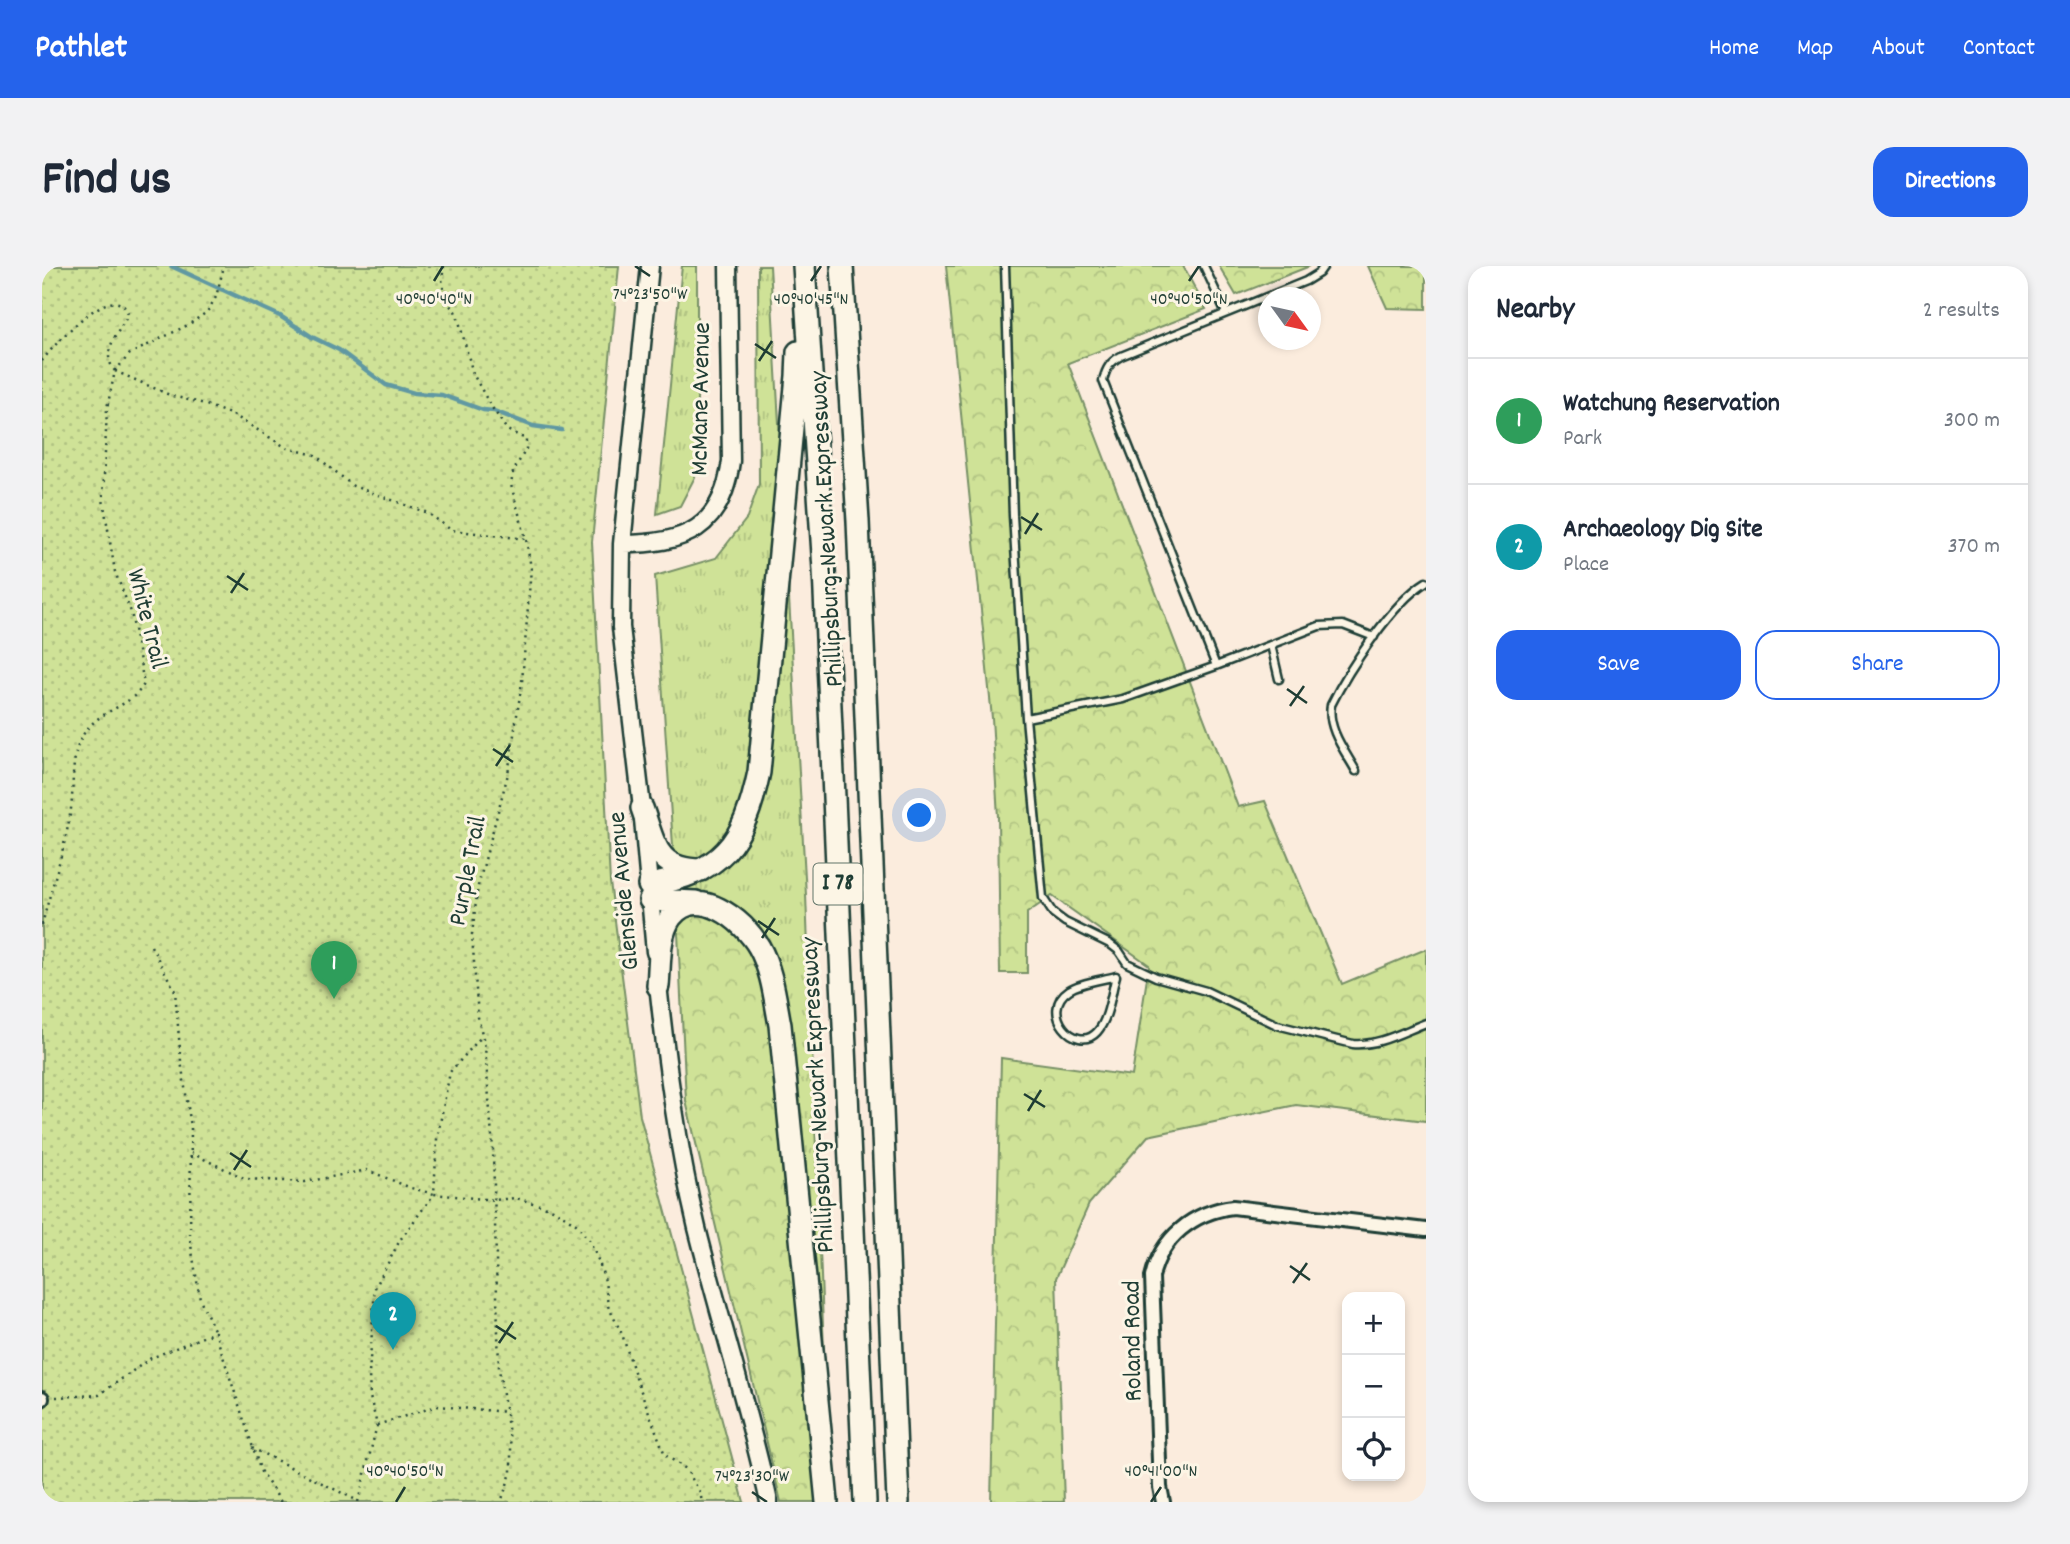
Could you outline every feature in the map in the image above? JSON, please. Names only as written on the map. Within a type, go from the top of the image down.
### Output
[{"type":"highway","points":[[649,893],[701,870],[722,855],[740,831],[754,794],[759,772],[797,376],[799,266]]},
{"type":"highway","name":"Phillipsburg-Newark Expressway","points":[[804,266],[824,570],[865,1502]]},
{"type":"highway","name":"Phillipsburg-Newark Expressway","points":[[842,266],[858,521],[898,1502]]},
{"type":"highway","points":[[642,808],[656,846],[668,863],[688,870],[701,870]]},
{"type":"highway","points":[[649,893],[715,906],[750,934],[765,959],[780,1025],[827,1502]]},
{"type":"highway","points":[[658,986],[667,925],[681,908],[700,903]]},
{"type":"main road","name":"Glenside Avenue","points":[[650,266],[622,544],[621,627],[642,808],[667,1078],[697,1227],[757,1445],[769,1502]]},
{"type":"main road","name":"McMane Avenue","points":[[622,544],[669,541],[694,530],[709,518],[728,483],[731,461],[728,266]]},
{"type":"street","name":"Roland Road","points":[[1163,1502],[1160,1487],[1152,1277],[1160,1255],[1176,1233],[1190,1221],[1206,1213],[1233,1207],[1426,1230]]},
{"type":"lane","points":[[1005,266],[1013,516],[1026,718],[1043,898],[1059,918],[1110,944],[1119,951],[1126,963],[1156,976],[1206,991],[1277,1025],[1365,1045],[1380,1042],[1426,1023]]},
{"type":"lane","points":[[1203,266],[1226,313]]},
{"type":"lane","points":[[1216,666],[1103,381],[1105,370],[1121,356],[1306,281],[1319,273],[1324,266]]},
{"type":"lane","points":[[1356,771],[1331,726],[1331,705],[1374,637],[1402,601],[1426,582]]},
{"type":"lane","points":[[1026,718],[1123,699],[1319,626],[1343,625],[1374,637]]},
{"type":"lane","points":[[1271,645],[1279,679]]},
{"type":"lane","points":[[1116,976],[1077,986],[1063,996],[1058,1012],[1059,1020],[1069,1033],[1085,1038],[1099,1031],[1116,976],[1126,963]]},
{"type":"path","points":[[115,371],[130,354],[188,325],[207,312],[216,297],[224,266]]},
{"type":"path","name":"Purple Trail","points":[[444,266],[442,279],[446,300],[456,311],[473,374],[508,430],[526,439],[526,449],[513,472],[511,485],[531,568],[522,682],[508,774],[478,886],[472,934],[481,1037],[485,1046],[493,1150],[499,1369],[511,1447],[511,1473],[501,1502]]},
{"type":"path","points":[[42,362],[66,332],[81,320],[110,301],[119,302],[128,314],[113,339],[108,355],[110,365],[115,371],[172,396],[201,403],[234,416],[287,448],[315,455],[353,486],[428,513],[451,530],[526,539]]},
{"type":"path","name":"White Trail","points":[[42,925],[62,857],[71,812],[75,758],[81,737],[90,724],[113,707],[139,695],[144,684],[131,612],[115,572],[103,499],[107,408],[115,371]]},
{"type":"path","points":[[152,946],[175,991],[181,1061],[191,1127],[190,1239],[200,1299],[215,1332],[261,1472],[281,1502]]},
{"type":"path","points":[[252,1448],[358,1502],[377,1425],[370,1397],[369,1374],[375,1288],[400,1240],[434,1194],[437,1139],[450,1072],[481,1037]]},
{"type":"path","points":[[191,1153],[246,1179],[305,1182],[367,1170],[411,1188],[434,1194],[494,1200],[516,1198],[553,1209],[576,1224],[589,1240],[605,1281],[608,1306],[622,1334],[665,1455],[685,1469],[700,1492],[702,1502]]},
{"type":"path","points":[[42,1398],[99,1395],[151,1358],[215,1332]]},
{"type":"path","points":[[377,1425],[437,1405],[507,1412]]},
{"type":"green space","points":[[42,266],[619,266],[592,542],[610,882],[640,1116],[744,1502],[42,1502]]},
{"type":"green space","points":[[682,266],[697,266],[697,473],[680,506],[657,514]]},
{"type":"green space","points":[[758,266],[770,266],[806,895],[828,1453],[676,891],[655,576],[716,558],[747,518],[759,484]]},
{"type":"green space","points":[[946,266],[1183,266],[1206,309],[1068,363],[1238,807],[1265,801],[1342,984],[1426,949],[1426,1121],[1296,1105],[1148,1136],[1089,1204],[1056,1278],[1064,1502],[991,1502],[1001,1058],[1132,1076],[1149,965],[1052,896],[1027,913],[1027,973],[1000,973],[998,817],[992,718]]},
{"type":"green space","points":[[1219,266],[1310,266],[1236,295]]},
{"type":"green space","points":[[1368,266],[1426,266],[1426,309],[1387,308]]},
{"type":"green space","points":[[676,891],[755,924],[777,961],[813,1442],[830,1502],[781,1502],[686,1101]]},
{"type":"waterway","points":[[171,266],[280,316],[312,337],[339,350],[386,385],[414,393],[442,395],[533,426],[562,430]]},
{"type":"place","name":"Watchung Reservation","points":[[334,999]]},
{"type":"place","name":"Archaeology Dig Site","points":[[393,1350]]}]
